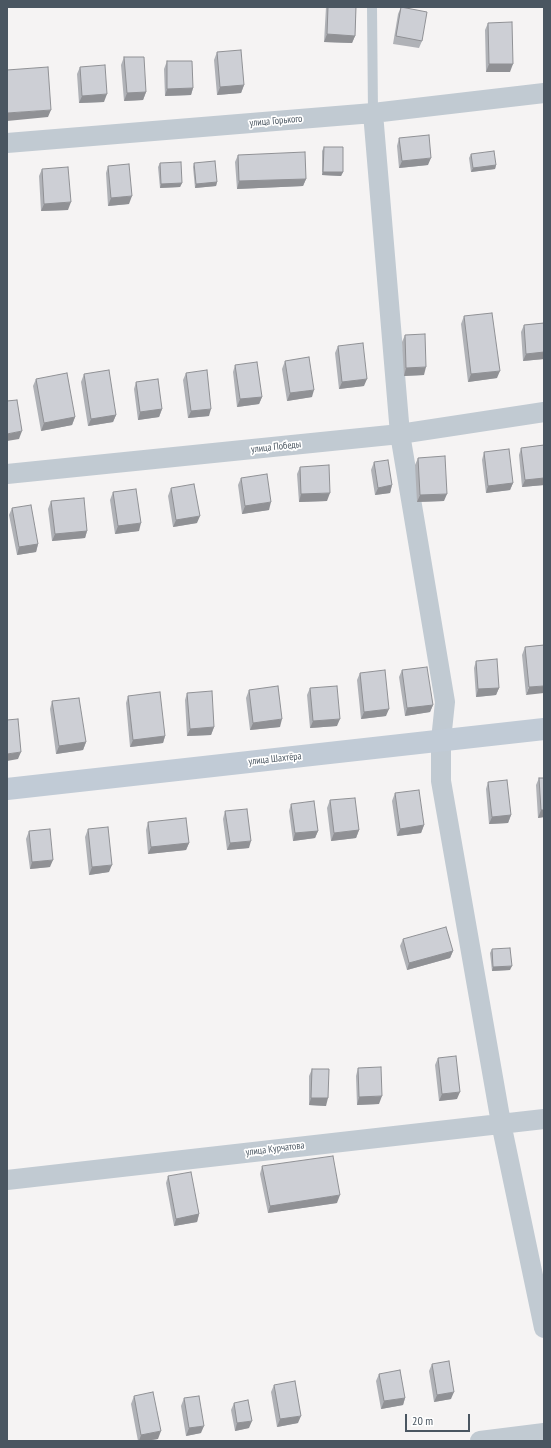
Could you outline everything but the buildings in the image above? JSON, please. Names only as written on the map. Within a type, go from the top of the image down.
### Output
[{"type":"street","name":"улица Горького","points":[[7,143],[373,113],[544,93]]},
{"type":"street","points":[[373,113],[400,434],[445,702],[441,740],[441,781],[501,1123],[544,1328]]},
{"type":"street","name":"улица Победы","points":[[7,474],[400,434],[544,412]]},
{"type":"street","name":"улица Шахтёра","points":[[7,789],[544,729]]},
{"type":"street","name":"улица Курчатова","points":[[7,1180],[544,1119]]},
{"type":"street","points":[[480,1441],[544,1433]]},
{"type":"lane","points":[[372,7],[373,113]]}]
